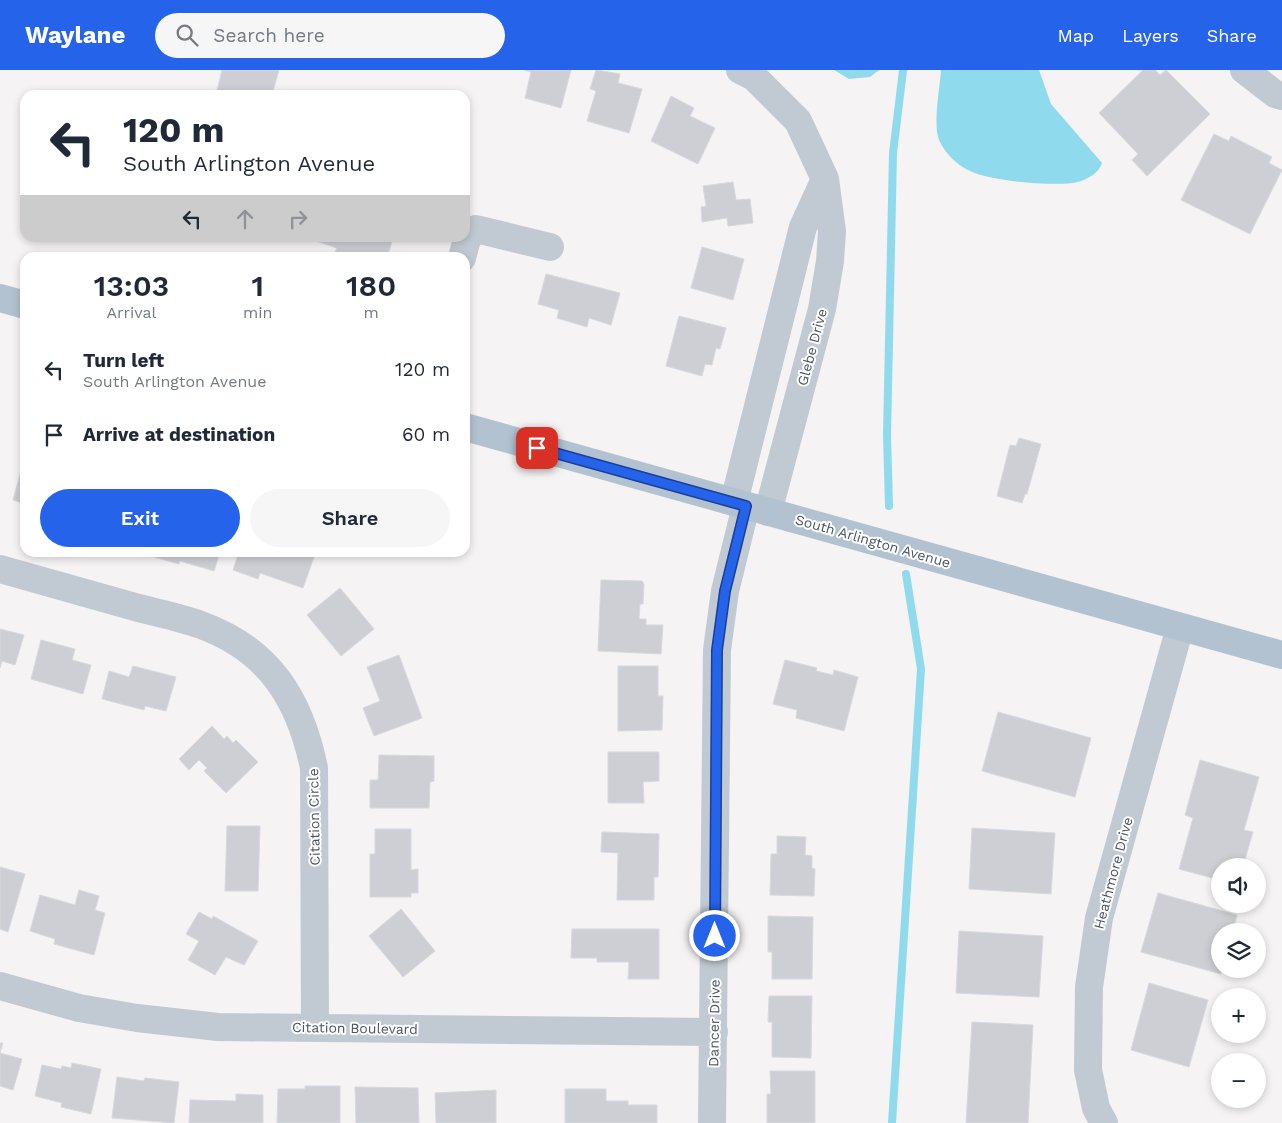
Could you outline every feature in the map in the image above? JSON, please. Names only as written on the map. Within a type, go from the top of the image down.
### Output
[{"type":"main road","points":[[0,298],[20,303]]},
{"type":"main road","name":"South Arlington Avenue","points":[[470,428],[1282,655]]},
{"type":"street","name":"Glebe Drive","points":[[740,70],[754,77],[798,121],[825,179],[832,231],[830,261],[815,336],[749,507]]},
{"type":"street","points":[[1244,70],[1275,94],[1282,96]]},
{"type":"street","points":[[749,507],[779,326],[803,227],[825,179]]},
{"type":"street","points":[[470,235],[476,229],[550,247]]},
{"type":"street","points":[[779,326],[815,336]]},
{"type":"street","name":"Dancer Drive","points":[[712,1123],[717,650],[725,591],[749,507]]},
{"type":"street","name":"Citation Circle","points":[[0,569],[201,625],[233,639],[268,667],[289,694],[307,735],[314,768],[315,1028]]},
{"type":"street","name":"Heathmore Drive","points":[[1104,1123],[1096,1108],[1088,1070],[1089,988],[1095,944],[1100,918],[1180,627]]},
{"type":"street","name":"Citation Boulevard","points":[[0,986],[79,1008],[137,1018],[218,1027],[714,1032]]},
{"type":"water","points":[[834,70],[879,70],[870,77],[849,79]]},
{"type":"water","points":[[941,70],[1039,70],[1051,104],[1102,163],[1098,171],[1086,179],[1062,184],[991,178],[966,169],[949,155],[940,142],[938,135],[937,107]]},
{"type":"building","points":[[222,70],[279,70],[273,90],[217,90]]},
{"type":"building","points":[[524,70],[571,70],[561,108],[525,98],[531,72]]},
{"type":"building","points":[[596,70],[620,74],[618,83],[642,89],[629,133],[587,121],[596,91],[590,89]]},
{"type":"building","points":[[1143,70],[1155,70],[1160,75],[1166,70],[1210,114],[1147,176],[1132,160],[1138,154],[1099,113]]},
{"type":"building","points":[[671,96],[694,108],[690,116],[715,128],[698,164],[651,141]]},
{"type":"building","points":[[1214,134],[1229,141],[1231,136],[1272,157],[1269,163],[1282,170],[1250,234],[1181,200]]},
{"type":"building","points":[[733,182],[736,200],[750,199],[753,223],[728,226],[727,218],[702,222],[701,207],[706,206],[703,186]]},
{"type":"building","points":[[319,242],[392,242],[389,252],[335,252],[337,248]]},
{"type":"building","points":[[702,247],[744,259],[733,300],[691,288]]},
{"type":"building","points":[[546,274],[620,293],[611,325],[589,318],[587,327],[557,318],[559,310],[538,304]]},
{"type":"building","points":[[679,316],[726,328],[720,349],[716,348],[712,365],[705,364],[702,376],[666,366]]},
{"type":"building","points":[[1019,438],[1041,444],[1027,494],[1025,494],[1022,503],[997,496],[1010,445],[1016,446]]},
{"type":"building","points":[[20,474],[20,502],[13,500]]},
{"type":"building","points":[[154,557],[218,557],[214,571],[180,561],[179,564]]},
{"type":"building","points":[[237,557],[314,557],[303,588],[260,573],[258,579],[233,570]]},
{"type":"building","points":[[601,580],[642,581],[644,584],[643,604],[640,604],[639,619],[646,619],[646,625],[663,625],[661,654],[598,651]]},
{"type":"building","points":[[340,588],[374,629],[341,656],[307,615]]},
{"type":"building","points":[[0,629],[24,635],[15,665],[2,661],[0,668]]},
{"type":"building","points":[[41,640],[75,649],[72,660],[91,665],[83,694],[31,679]]},
{"type":"building","points":[[399,655],[422,718],[374,736],[363,708],[380,701],[367,667]]},
{"type":"building","points":[[785,660],[817,668],[816,671],[833,675],[834,670],[858,677],[844,731],[796,718],[797,710],[773,704]]},
{"type":"building","points":[[133,666],[176,677],[166,711],[145,706],[144,710],[102,699],[109,671],[129,677]]},
{"type":"building","points":[[618,666],[658,666],[658,696],[663,696],[662,730],[618,731]]},
{"type":"building","points":[[998,712],[1091,738],[1075,797],[982,771]]},
{"type":"building","points":[[212,726],[224,739],[227,736],[233,743],[236,740],[258,762],[226,793],[204,771],[207,768],[199,760],[189,770],[179,759]]},
{"type":"building","points":[[608,752],[659,752],[659,781],[643,782],[644,803],[608,803]]},
{"type":"building","points":[[379,755],[434,756],[434,781],[430,782],[429,808],[370,808],[370,780],[378,780]]},
{"type":"building","points":[[1200,760],[1259,777],[1244,830],[1253,832],[1245,858],[1211,858],[1211,878],[1179,869],[1193,818],[1185,815]]},
{"type":"building","points":[[227,826],[260,826],[258,891],[225,891]]},
{"type":"building","points":[[972,828],[1055,833],[1051,894],[969,889]]},
{"type":"building","points":[[375,829],[411,829],[411,870],[418,869],[418,893],[411,893],[411,897],[370,897],[370,854],[375,854]]},
{"type":"building","points":[[602,832],[659,834],[658,877],[654,877],[654,900],[617,900],[618,853],[601,852]]},
{"type":"building","points":[[777,836],[806,837],[805,855],[812,856],[812,868],[815,869],[814,896],[770,895],[771,854],[777,854]]},
{"type":"building","points":[[0,867],[25,874],[8,932],[0,929]]},
{"type":"building","points":[[79,890],[99,896],[95,910],[105,913],[94,955],[54,944],[55,939],[30,931],[40,895],[75,905]]},
{"type":"building","points":[[1158,893],[1211,908],[1211,913],[1237,915],[1235,923],[1211,923],[1211,971],[1141,952]]},
{"type":"building","points":[[401,909],[435,951],[403,977],[369,936]]},
{"type":"building","points":[[199,912],[212,919],[213,916],[258,941],[244,965],[226,957],[215,975],[188,960],[199,941],[186,934]]},
{"type":"building","points":[[768,916],[813,917],[812,979],[772,979],[772,952],[768,952]]},
{"type":"building","points":[[572,929],[659,929],[659,979],[628,979],[629,962],[597,962],[597,958],[571,958]]},
{"type":"building","points":[[959,931],[1043,936],[1039,997],[956,993]]},
{"type":"building","points":[[1149,983],[1208,1000],[1189,1067],[1131,1050]]},
{"type":"building","points":[[769,996],[812,996],[811,1058],[772,1057],[772,1022],[768,1022]]},
{"type":"building","points":[[972,1022],[1033,1025],[1028,1123],[966,1123]]},
{"type":"building","points":[[0,1053],[22,1059],[13,1090],[0,1086]]},
{"type":"building","points":[[72,1063],[101,1069],[91,1114],[61,1107],[62,1103],[35,1096],[42,1065],[61,1069],[62,1066],[71,1068]]},
{"type":"building","points":[[770,1071],[815,1071],[815,1123],[767,1123],[767,1094],[771,1094]]},
{"type":"building","points":[[117,1077],[144,1081],[145,1078],[179,1082],[174,1123],[112,1118]]},
{"type":"building","points":[[305,1086],[340,1086],[340,1123],[277,1123],[278,1089],[305,1089]]},
{"type":"building","points":[[355,1087],[418,1088],[419,1123],[356,1123]]},
{"type":"building","points":[[565,1089],[606,1089],[606,1101],[628,1101],[628,1105],[657,1105],[657,1123],[565,1123]]},
{"type":"building","points":[[496,1090],[496,1123],[436,1123],[435,1093]]},
{"type":"building","points":[[236,1094],[263,1095],[263,1123],[189,1123],[190,1100],[236,1101]]},
{"type":"waterway","points":[[889,506],[887,435],[893,153],[903,70]]},
{"type":"waterway","points":[[892,1123],[921,669],[906,574]]},
{"type":"route","points":[[537,448],[746,506],[725,591],[717,650],[715,936]]}]
